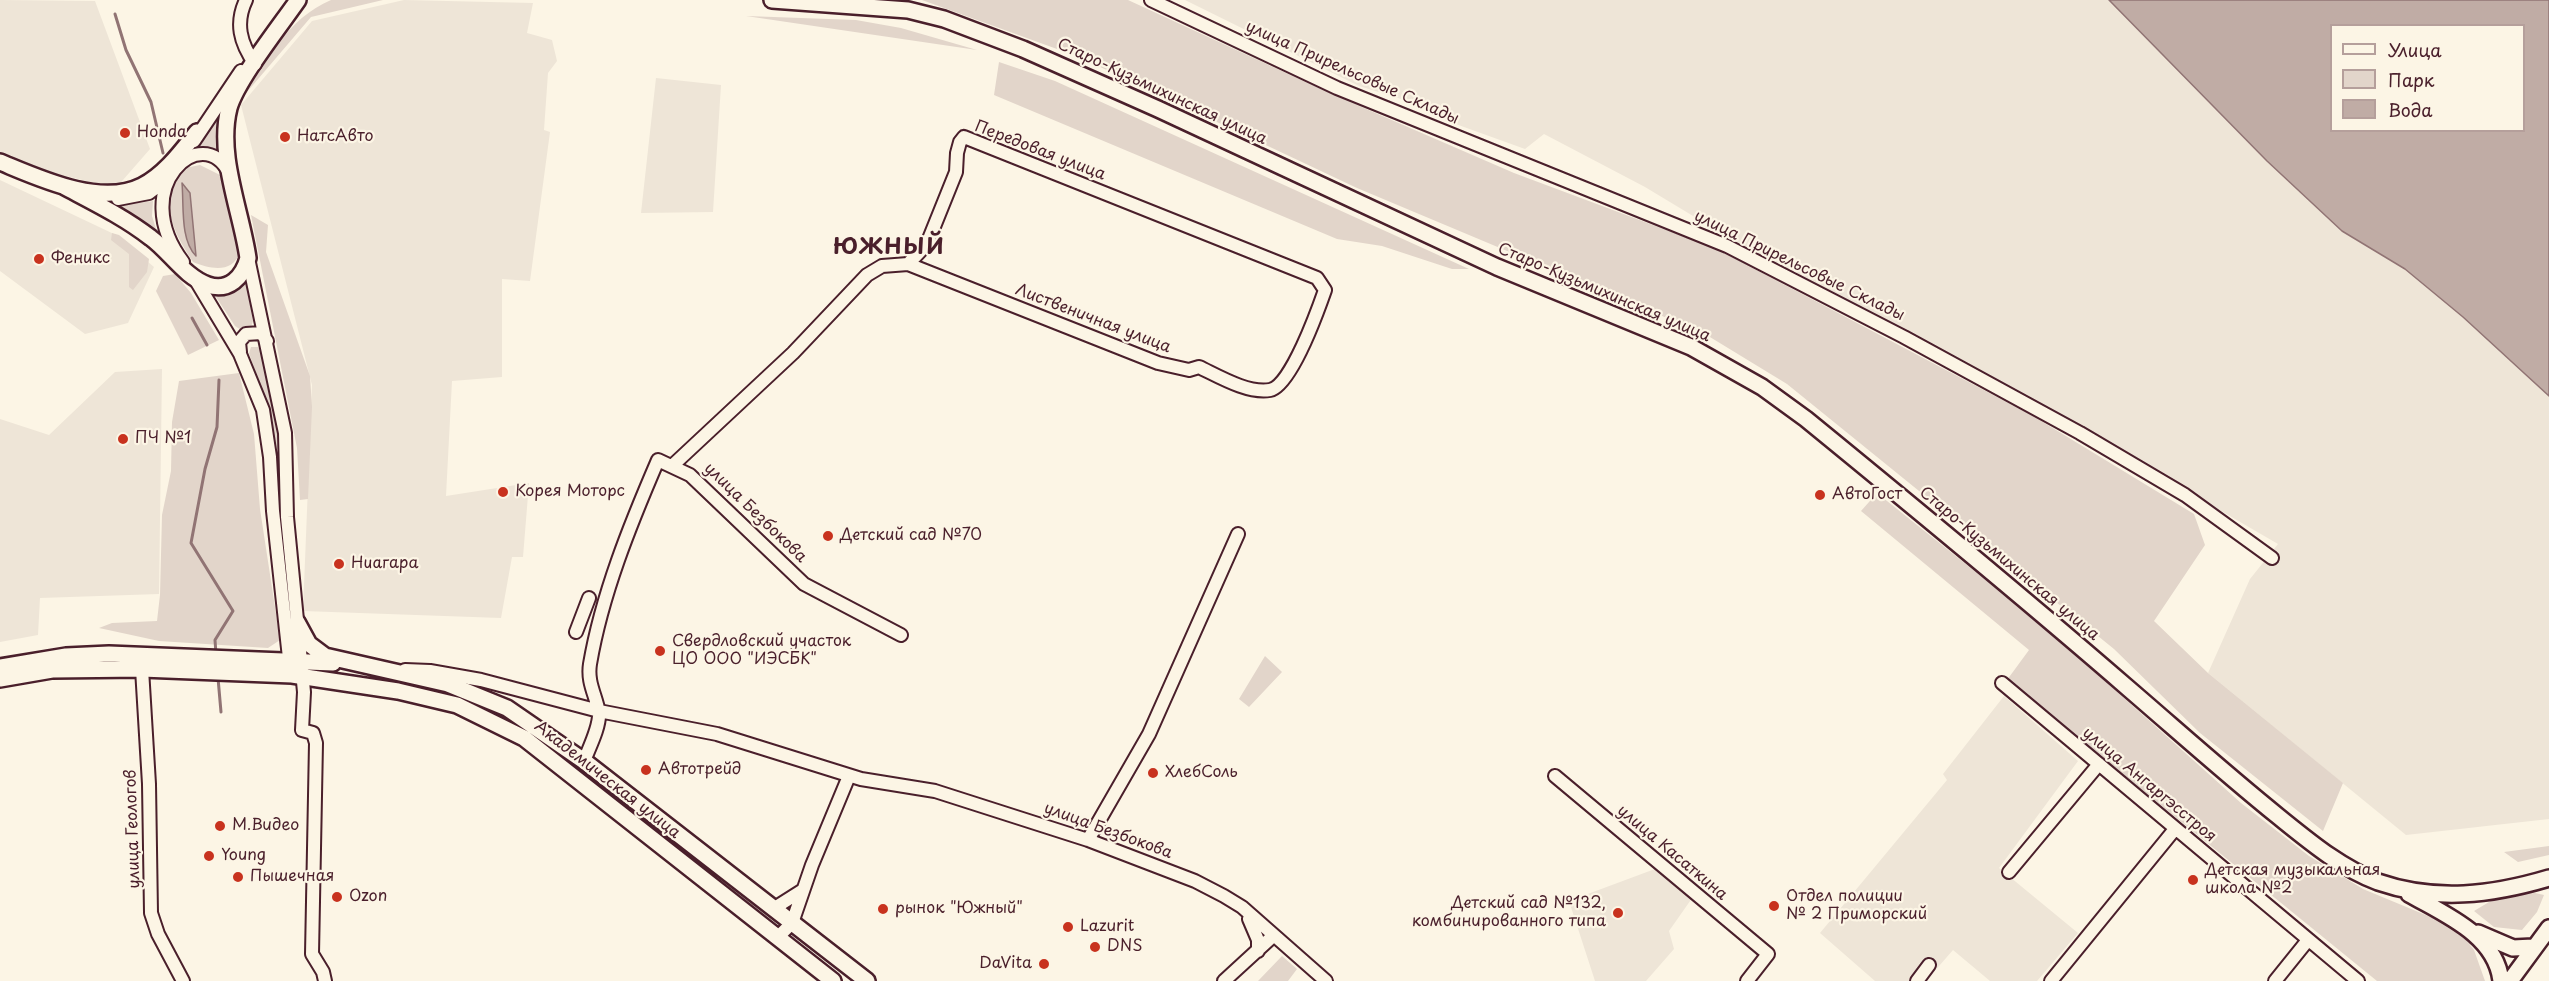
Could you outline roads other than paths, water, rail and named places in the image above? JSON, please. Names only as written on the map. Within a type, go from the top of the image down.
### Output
[{"type":"main road","points":[[0,162],[63,186],[143,232],[194,277],[208,285],[227,286],[240,276],[248,258],[227,145],[228,116],[234,95],[249,63],[272,23],[297,0]]},
{"type":"main road","name":"Старо-Кузьмихинская улица","points":[[772,0],[908,10],[944,19],[992,37],[1158,109],[1497,267],[1657,331],[1717,361],[1762,387],[1831,440],[2067,635],[2241,787],[2308,841],[2351,870],[2399,888]]},
{"type":"main road","points":[[63,186],[93,192],[117,193],[144,185],[165,170],[197,132]]},
{"type":"main road","points":[[297,622],[309,644],[325,656],[439,681],[477,694],[524,719],[584,761],[867,981]]},
{"type":"main road","points":[[0,667],[66,656],[109,654],[216,665],[295,660],[381,669]]},
{"type":"main road","name":"Академическая улица","points":[[0,679],[52,670],[216,665],[435,698],[457,705],[515,733],[575,776],[833,981]]},
{"type":"main road","points":[[2399,888],[2465,895],[2549,878]]},
{"type":"main road","points":[[2399,888],[2501,944],[2522,948],[2533,947]]},
{"type":"main road","points":[[2467,927],[2492,957],[2501,981]]},
{"type":"main road","points":[[2510,981],[2549,928]]},
{"type":"main road","points":[[809,962],[825,948]]},
{"type":"street","name":"улица Прирельсовые Склады","points":[[1151,0],[1337,88],[1727,246],[1904,337],[2080,433],[2185,495],[2272,558]]},
{"type":"street","points":[[93,192],[107,198],[131,197],[155,189],[184,161],[197,132],[249,63],[239,29],[245,1]]},
{"type":"street","name":"Передовая улица","points":[[908,264],[927,244],[956,172],[957,153],[964,137],[1317,278],[1325,290],[1316,316],[1284,381],[1269,390]]},
{"type":"street","points":[[184,161],[198,154],[214,156],[225,166],[233,183]]},
{"type":"street","points":[[170,176],[162,194],[162,220],[170,243],[194,277],[240,354],[257,392],[266,428],[303,708],[302,730],[313,733],[316,743],[312,954],[323,972],[325,981]]},
{"type":"street","points":[[248,258],[285,433],[287,517],[297,622],[295,660]]},
{"type":"street","points":[[584,761],[598,720],[598,711],[589,685],[590,666],[608,593],[628,530],[658,460],[672,466],[793,352],[867,275],[882,266],[908,264]]},
{"type":"street","name":"Лиственичная улица","points":[[908,264],[1158,363],[1189,370],[1199,367],[1255,390],[1269,390]]},
{"type":"street","points":[[240,354],[238,343],[246,334],[261,333],[267,341]]},
{"type":"street","name":"улица Безбокова","points":[[672,466],[690,475],[804,584],[900,635]]},
{"type":"street","points":[[1088,840],[1149,734],[1238,534]]},
{"type":"street","points":[[576,632],[589,598]]},
{"type":"street","name":"улица Геологов","points":[[142,669],[151,913],[158,934],[183,981]]},
{"type":"street","name":"улица Безбокова","points":[[381,669],[429,671],[481,680],[598,711],[717,734],[849,776],[935,791],[1088,840],[1195,882],[1242,907],[1326,981]]},
{"type":"street","name":"улица Ангаргэсстроя","points":[[2002,683],[2358,981]]},
{"type":"street","points":[[2009,873],[2099,764]]},
{"type":"street","points":[[777,938],[792,923],[849,776]]},
{"type":"street","name":"улица Касаткина","points":[[1555,776],[1768,954],[1747,981]]},
{"type":"street","points":[[2054,980],[2175,829]]},
{"type":"street","points":[[773,909],[803,890]]},
{"type":"street","points":[[1242,907],[1254,927],[1258,951]]},
{"type":"street","points":[[1224,981],[1273,936]]},
{"type":"street","points":[[2275,981],[2308,940]]},
{"type":"street","points":[[1917,981],[1929,965]]},
{"type":"water","points":[[2109,0],[2549,0],[2549,396],[2463,317],[2405,269],[2342,231],[2267,161]]},
{"type":"water","points":[[182,183],[190,193],[196,256],[187,241],[185,232]]},
{"type":"waterway","points":[[115,14],[126,50],[151,102],[163,153]]},
{"type":"waterway","points":[[192,318],[207,345]]},
{"type":"waterway","points":[[216,654],[215,640],[233,611],[191,543],[205,469],[217,427],[219,380]]},
{"type":"waterway","points":[[218,678],[221,712]]},
{"type":"place","name":"Honda","points":[[125,133]]},
{"type":"place","name":"НатсАвто","points":[[285,137]]},
{"type":"place","name":"Феникс","points":[[39,259]]},
{"type":"place","name":"ПЧ №1","points":[[123,439]]},
{"type":"place","name":"Корея Моторс","points":[[503,492]]},
{"type":"place","name":"АвтоГост","points":[[1820,495]]},
{"type":"place","name":"Детский сад №70","points":[[828,536]]},
{"type":"place","name":"Ниагара","points":[[339,564]]},
{"type":"place","name":"Свердловский участок ЦО ООО \"ИЭСБК\"","points":[[660,651]]},
{"type":"place","name":"Автотрейд","points":[[646,770]]},
{"type":"place","name":"ХлебСоль","points":[[1153,773]]},
{"type":"place","name":"М.Видео","points":[[220,826]]},
{"type":"place","name":"Young","points":[[209,856]]},
{"type":"place","name":"Пышечная","points":[[238,877]]},
{"type":"place","name":"Детская музыкальная школа №2","points":[[2193,880]]},
{"type":"place","name":"Ozon","points":[[337,897]]},
{"type":"place","name":"Отдел полиции № 2 Приморский","points":[[1774,906]]},
{"type":"place","name":"рынок \"Южный\"","points":[[883,909]]},
{"type":"place","name":"Детский сад №132, комбинированного типа","points":[[1618,913]]},
{"type":"place","name":"Lazurit","points":[[1068,927]]},
{"type":"place","name":"DNS","points":[[1095,947]]},
{"type":"place","name":"DaVita","points":[[1044,964]]},
{"type":"district","name":"ЮЖНЫЙ","points":[[889,248]]}]
